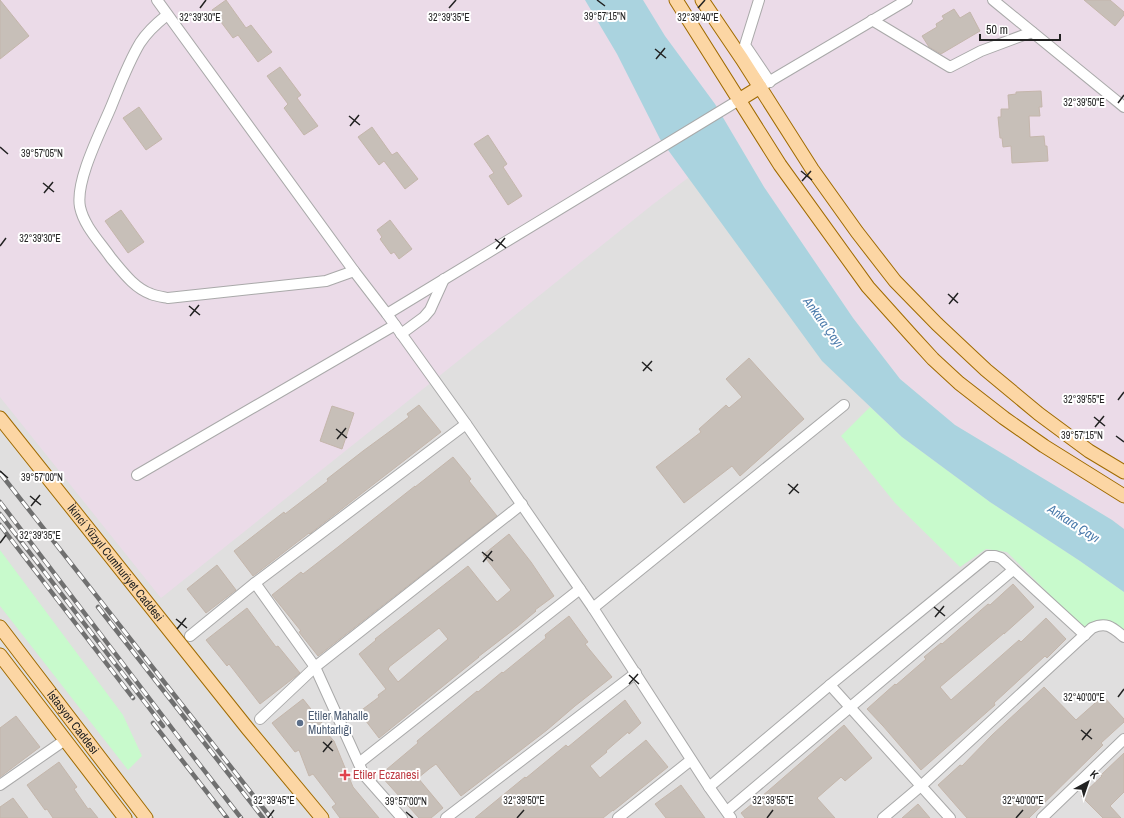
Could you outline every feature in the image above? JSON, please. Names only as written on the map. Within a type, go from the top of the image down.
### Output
[{"type":"main road","points":[[676,0],[780,165],[868,287],[933,359],[959,383],[1004,418],[1044,446],[1124,496]]},
{"type":"main road","points":[[702,0],[765,84],[812,169],[857,232],[895,281],[937,324],[986,370],[1039,414],[1089,451],[1124,472]]},
{"type":"main road","points":[[739,100],[765,84]]},
{"type":"main road","name":"İkinci Yüzyıl Cumhuriyet Caddesi","points":[[0,418],[248,729],[322,818]]},
{"type":"main road","name":"İstasyon Caddesi","points":[[0,627],[146,818]]},
{"type":"main road","name":"İstasyon Caddesi","points":[[0,655],[125,818]]},
{"type":"street","points":[[157,0],[466,424],[593,608],[691,760],[729,815],[850,707],[1013,570]]},
{"type":"street","points":[[759,0],[745,45],[765,84],[907,0]]},
{"type":"street","points":[[993,0],[1124,107]]},
{"type":"street","points":[[167,15],[151,29],[140,42],[130,61],[87,163],[79,192],[80,206],[84,221],[117,266],[129,279],[141,290],[152,295],[168,298],[326,281],[354,271]]},
{"type":"street","points":[[872,20],[950,67],[981,51],[1032,32]]},
{"type":"street","points":[[387,314],[739,100]]},
{"type":"street","points":[[401,334],[424,317],[430,310],[444,279]]},
{"type":"street","points":[[137,475],[395,325]]},
{"type":"street","points":[[593,608],[844,405]]},
{"type":"street","points":[[190,636],[255,583],[466,424]]},
{"type":"street","points":[[260,719],[315,667],[522,504]]},
{"type":"street","points":[[709,787],[830,685],[988,556],[992,555],[998,557],[1085,635]]},
{"type":"street","points":[[255,583],[315,667],[364,775],[402,818]]},
{"type":"street","points":[[359,763],[580,589]]},
{"type":"street","points":[[883,818],[921,786],[1092,628],[1098,625],[1104,625],[1112,628],[1124,637]]},
{"type":"street","points":[[446,818],[636,673]]},
{"type":"street","points":[[830,685],[950,818]]},
{"type":"street","points":[[1042,818],[1124,739]]},
{"type":"street","points":[[0,785],[65,740]]},
{"type":"street","points":[[618,818],[691,760]]},
{"type":"shaded area","points":[[0,0],[1124,0],[1124,818],[0,818]]},
{"type":"shaded area","points":[[0,0],[1124,0],[1124,529],[1112,520],[955,425],[900,379],[853,318],[764,187],[737,141],[652,205],[161,598],[0,397]]},
{"type":"green space","points":[[870,407],[902,437],[990,502],[1080,561],[1124,592],[1124,635],[1094,625],[1082,627],[1007,552],[986,549],[960,567],[895,503],[841,436]]},
{"type":"green space","points":[[0,550],[123,715],[142,756],[128,770],[0,606]]},
{"type":"water","name":"Ankara Çayı","points":[[585,0],[643,0],[665,36],[715,104],[764,187],[853,318],[900,379],[955,425],[1112,520],[1124,529],[1124,592],[1080,561],[990,502],[902,437],[822,361],[660,139],[617,54]]},
{"type":"building","points":[[0,0],[29,36],[0,59]]},
{"type":"building","points":[[226,0],[246,28],[251,25],[272,52],[258,62],[238,35],[233,38],[212,10]]},
{"type":"building","points":[[1084,0],[1110,0],[1124,12],[1124,15],[1115,26]]},
{"type":"building","points":[[954,9],[960,18],[970,12],[980,31],[941,54],[929,47],[922,36],[937,27],[936,24],[944,19],[942,16]]},
{"type":"building","points":[[280,67],[301,95],[297,98],[318,126],[304,135],[284,108],[288,104],[267,76]]},
{"type":"building","points":[[1041,91],[1042,107],[1039,107],[1040,116],[1029,116],[1030,137],[1044,136],[1045,146],[1047,146],[1048,161],[1012,163],[1011,146],[1003,147],[1002,138],[1000,138],[998,117],[1001,117],[1001,109],[1009,109],[1008,95],[1016,94],[1016,92]]},
{"type":"building","points":[[139,107],[162,139],[146,150],[123,118]]},
{"type":"building","points":[[372,127],[392,155],[397,152],[418,179],[405,189],[384,161],[379,165],[358,137]]},
{"type":"building","points":[[488,135],[507,164],[503,167],[522,196],[508,205],[489,176],[494,173],[474,144]]},
{"type":"building","points":[[121,210],[144,242],[128,253],[105,221]]},
{"type":"building","points":[[390,220],[412,249],[399,259],[394,252],[391,254],[380,239],[382,237],[377,230]]},
{"type":"building","points":[[749,358],[804,419],[740,476],[732,466],[684,503],[656,467],[701,432],[699,429],[726,405],[729,408],[742,397],[726,379]]},
{"type":"building","points":[[419,405],[441,432],[310,534],[309,533],[253,576],[234,551],[284,512],[285,514],[328,481],[327,479],[409,417],[407,414]]},
{"type":"building","points":[[332,406],[354,413],[342,449],[320,441]]},
{"type":"building","points":[[453,457],[471,479],[469,481],[497,516],[318,656],[299,632],[301,631],[272,595],[301,572],[303,574]]},
{"type":"building","points":[[509,534],[531,562],[554,596],[379,738],[359,712],[379,697],[378,695],[386,689],[359,654],[376,640],[375,639],[468,566],[497,602],[511,590],[483,555]],"holes":[[[439,628],[448,639],[398,682],[388,669]]]},
{"type":"building","points":[[217,565],[236,590],[206,613],[187,589]]},
{"type":"building","points":[[1013,584],[1034,607],[940,687],[951,700],[1019,640],[1021,642],[1046,618],[1066,639],[1047,658],[1045,656],[994,703],[995,705],[921,770],[867,709],[926,659],[924,657],[941,643],[942,644],[988,604],[990,605]]},
{"type":"building","points":[[247,608],[276,647],[278,646],[300,673],[260,704],[229,664],[227,666],[206,640]]},
{"type":"building","points":[[569,616],[588,642],[585,644],[612,677],[547,730],[461,796],[436,764],[429,769],[418,778],[443,808],[431,818],[419,818],[380,775],[418,743],[417,741],[477,691],[478,692],[502,672],[503,673],[546,638],[545,635]]},
{"type":"building","points":[[1044,687],[1076,720],[1103,696],[1124,719],[1124,722],[1101,743],[1103,745],[1029,818],[967,818],[938,785],[960,765],[962,766],[992,735]]},
{"type":"building","points":[[303,699],[326,728],[324,730],[334,741],[353,787],[379,818],[340,818],[332,807],[336,804],[313,774],[309,776],[299,750],[295,752],[272,723]]},
{"type":"building","points":[[625,700],[641,723],[629,734],[628,732],[590,766],[600,778],[646,740],[668,767],[613,811],[603,818],[475,818],[566,745],[568,747]]},
{"type":"building","points":[[16,716],[40,747],[0,777],[0,728]]},
{"type":"building","points":[[844,725],[872,758],[845,781],[841,777],[817,798],[835,818],[745,818],[741,813]]},
{"type":"building","points":[[1124,753],[1124,792],[1110,806],[1121,818],[1103,818],[1081,796]]},
{"type":"building","points":[[59,762],[77,787],[74,789],[88,809],[90,808],[98,818],[53,818],[47,809],[45,810],[27,785]]},
{"type":"building","points":[[681,785],[705,818],[666,818],[655,804]]},
{"type":"building","points":[[13,798],[28,818],[0,818],[0,807]]},
{"type":"building","points":[[918,804],[930,818],[902,818]]},
{"type":"railway","points":[[0,473],[271,818]]},
{"type":"railway","points":[[0,502],[241,818]]},
{"type":"railway","points":[[0,514],[163,726]]},
{"type":"railway","points":[[0,525],[133,698]]},
{"type":"railway","points":[[98,607],[263,818]]},
{"type":"railway","points":[[153,723],[227,818]]},
{"type":"place","name":"Etiler Mahalle Muhtarlığı","points":[[300,723]]},
{"type":"place","name":"Etiler Eczanesi","points":[[345,775]]}]
